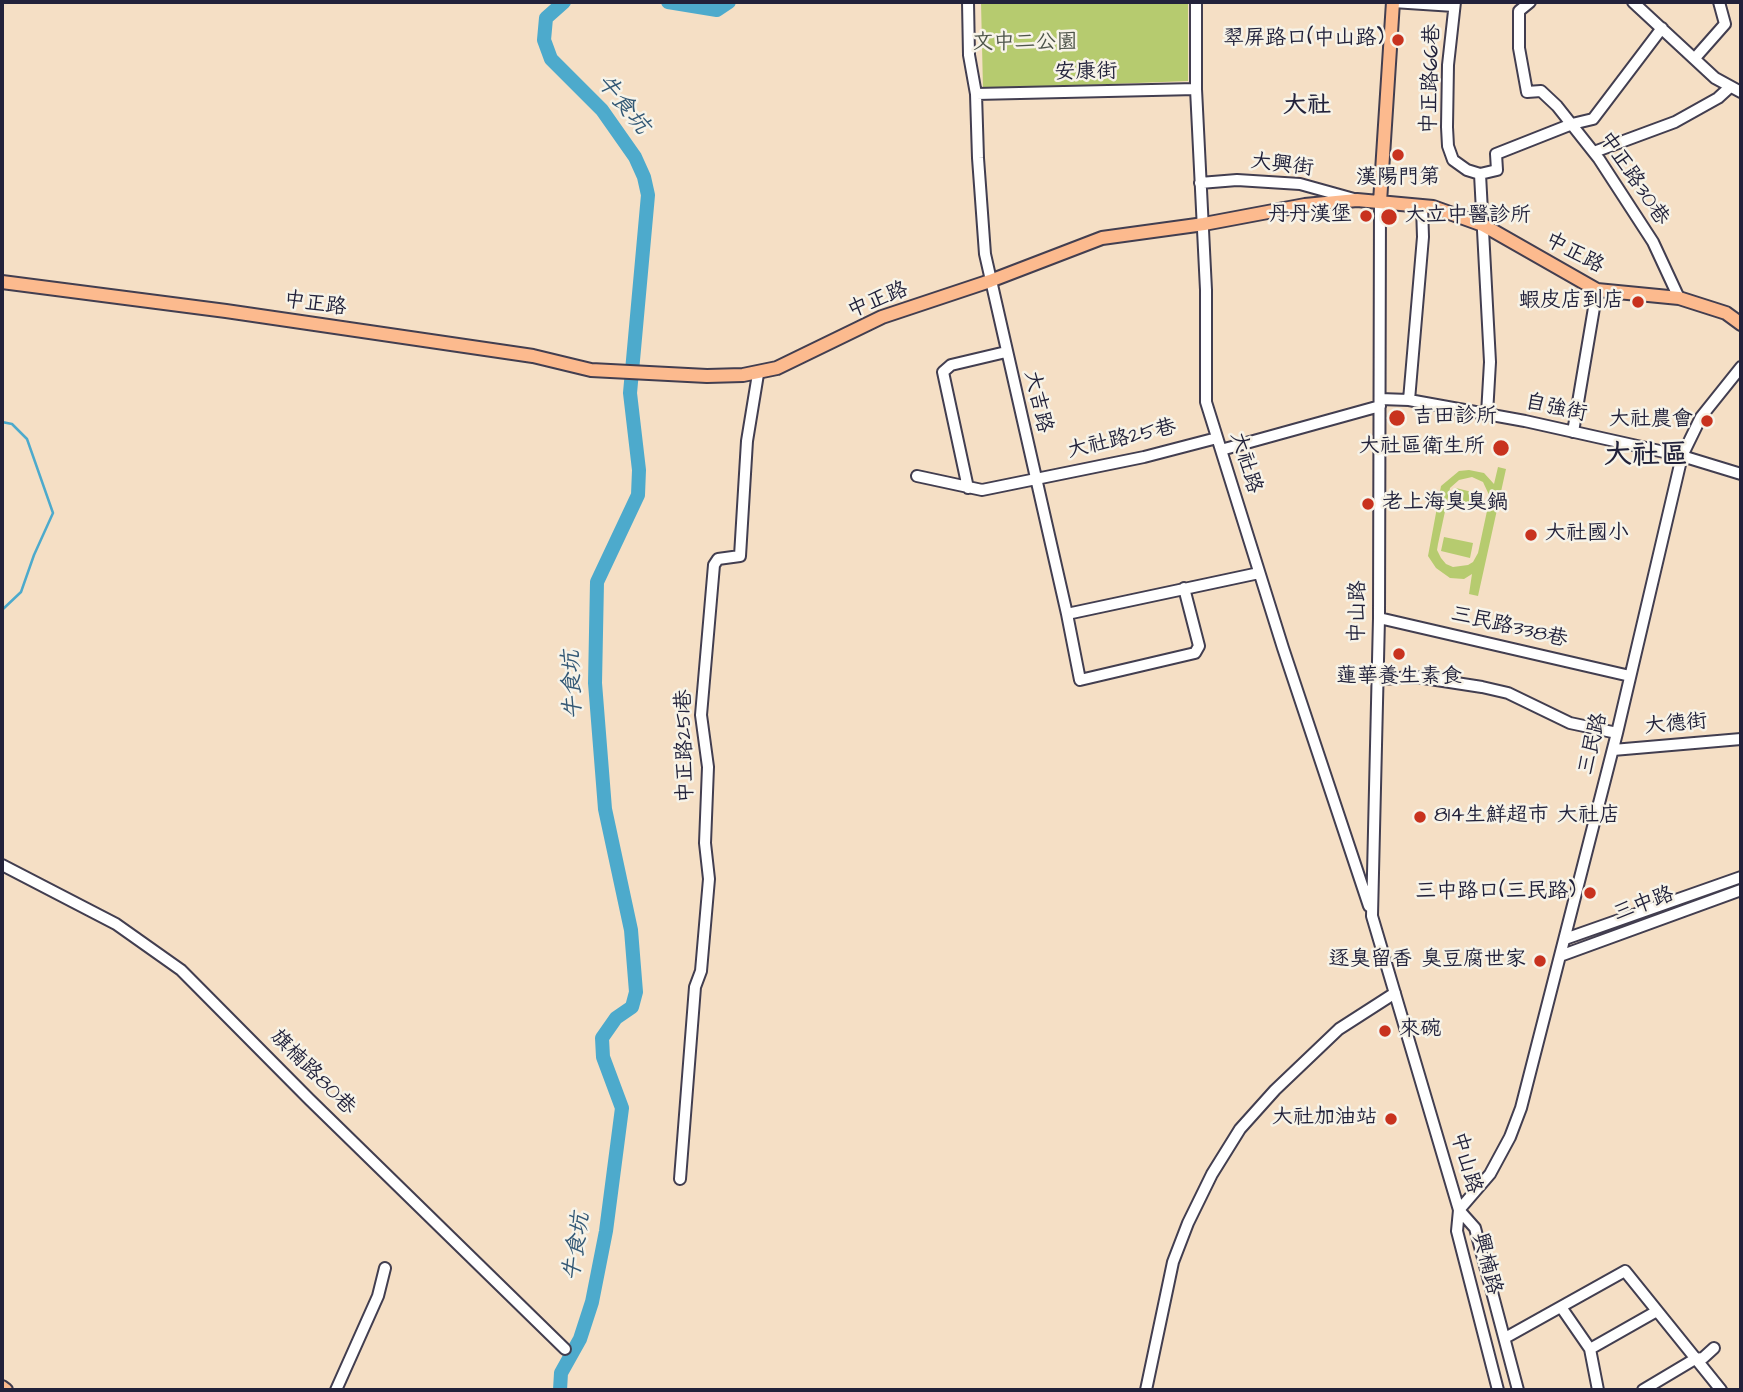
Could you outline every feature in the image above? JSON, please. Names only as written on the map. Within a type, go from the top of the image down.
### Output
[{"type":"main road","name":"中山路","points":[[1380,202],[1393,2]]},
{"type":"main road","name":"中正路","points":[[2,282],[533,356],[591,370],[707,376],[758,374],[777,368],[883,317],[990,281],[1102,238],[1203,224],[1305,205],[1357,200],[1433,207],[1483,225],[1597,290],[1679,298],[1726,313],[1741,324]]},
{"type":"street","name":"大吉路","points":[[968,2],[969,55],[976,94],[982,234],[990,281],[1080,680],[1195,653],[1199,646],[1184,588]]},
{"type":"street","name":"大社路","points":[[1196,2],[1196,89],[1203,224],[1206,402],[1259,573],[1372,916]]},
{"type":"street","points":[[1393,2],[1455,4]]},
{"type":"street","name":"中正路30巷","points":[[1530,2],[1519,11],[1520,48],[1527,92],[1541,91],[1594,152],[1653,242],[1679,298]]},
{"type":"street","points":[[1633,2],[1715,78],[1736,90]]},
{"type":"street","points":[[1695,58],[1725,24],[1719,2]]},
{"type":"street","name":"中正路66巷","points":[[1455,4],[1448,65],[1448,146],[1453,160],[1467,170],[1480,174]]},
{"type":"street","points":[[1487,414],[1489,310],[1480,174],[1497,170],[1496,154],[1572,124],[1593,119],[1662,28]]},
{"type":"street","name":"安康街","points":[[976,94],[1084,94],[1196,89]]},
{"type":"street","points":[[1594,152],[1675,122],[1736,90]]},
{"type":"street","name":"大興街","points":[[1200,183],[1237,180],[1300,184],[1357,200]]},
{"type":"street","name":"中山路","points":[[1380,202],[1379,618],[1372,916],[1459,1210]]},
{"type":"street","points":[[1409,400],[1423,237],[1422,206]]},
{"type":"street","points":[[1573,432],[1597,290]]},
{"type":"street","points":[[968,488],[943,372],[951,365],[1006,352]]},
{"type":"street","name":"三民路","points":[[1459,1210],[1490,1174],[1510,1137],[1521,1108],[1613,750],[1682,456],[1701,417],[1741,368]]},
{"type":"street","name":"中正路251巷","points":[[680,1179],[695,987],[701,971],[709,879],[705,843],[708,767],[701,715],[714,565],[718,559],[740,556],[747,441],[758,374]]},
{"type":"street","name":"自強街","points":[[1221,450],[1380,403],[1409,400],[1682,456],[1741,474]]},
{"type":"street","name":"大社路25巷","points":[[917,476],[982,490],[1144,457],[1217,438]]},
{"type":"street","points":[[1067,614],[1259,573]]},
{"type":"street","name":"三民路338巷","points":[[1379,618],[1630,676]]},
{"type":"street","points":[[1378,679],[1417,677],[1482,687],[1507,693],[1570,723],[1617,733]]},
{"type":"street","name":"大德街","points":[[1613,750],[1741,740]]},
{"type":"street","name":"旗楠路80巷","points":[[2,865],[116,924],[160,952],[181,970],[565,1349]]},
{"type":"street","points":[[1565,939],[1741,877]]},
{"type":"street","name":"三中路","points":[[1560,956],[1741,890]]},
{"type":"street","points":[[1146,1390],[1173,1262],[1212,1174],[1240,1129],[1275,1090],[1339,1029],[1395,993]]},
{"type":"street","name":"興楠路","points":[[1459,1210],[1475,1228],[1518,1390]]},
{"type":"street","name":"興楠路","points":[[1459,1210],[1457,1231],[1499,1390]]},
{"type":"street","points":[[336,1390],[378,1296],[385,1268]]},
{"type":"street","points":[[1505,1338],[1625,1271],[1716,1389]]},
{"type":"street","points":[[1562,1307],[1590,1349],[1598,1390]]},
{"type":"street","points":[[1590,1349],[1657,1311]]},
{"type":"street","points":[[1643,1390],[1695,1359],[1703,1358],[1714,1348]]},
{"type":"green space","name":"文中二公園","points":[[981,2],[1188,2],[1188,81],[983,89]]},
{"type":"green space","points":[[1498,467],[1506,469],[1478,596],[1469,594],[1472,574],[1464,579],[1450,578],[1436,568],[1428,556],[1441,486],[1459,471],[1469,470],[1484,473],[1494,484]],"holes":[[[1472,477],[1483,482],[1490,497],[1478,553],[1468,565],[1453,567],[1446,564],[1437,550],[1450,488],[1459,480]]]},
{"type":"green space","points":[[1456,488],[1484,495],[1481,509],[1452,503]]},
{"type":"green space","points":[[1444,537],[1473,543],[1470,558],[1441,551]]},
{"type":"waterway","name":"牛食坑","points":[[560,1390],[561,1373],[580,1339],[592,1302],[606,1231],[622,1108],[603,1057],[602,1038],[616,1018],[632,1007],[636,992],[631,930],[605,809],[595,683],[597,582],[638,495],[639,470],[630,393],[648,195],[635,157],[602,110],[551,59],[544,40],[546,18],[564,2]]},
{"type":"waterway","name":"牛食坑","points":[[668,2],[717,10],[729,2]]},
{"type":"waterway","points":[[2,422],[12,424],[27,439],[53,513],[21,592],[2,610]]},
{"type":"place","name":"翠屏路口(中山路)","points":[[1398,40]]},
{"type":"place","name":"漢陽門第","points":[[1398,155]]},
{"type":"place","name":"丹丹漢堡","points":[[1366,216]]},
{"type":"place","name":"大立中醫診所","points":[[1389,217]]},
{"type":"place","name":"蝦皮店到店","points":[[1638,302]]},
{"type":"place","name":"吉田診所","points":[[1397,418]]},
{"type":"place","name":"大社農會","points":[[1707,421]]},
{"type":"place","name":"大社區衛生所","points":[[1501,448]]},
{"type":"place","name":"老上海臭臭鍋","points":[[1368,504]]},
{"type":"place","name":"大社國小","points":[[1531,535]]},
{"type":"place","name":"蓮華養生素食","points":[[1399,654]]},
{"type":"place","name":"814生鮮超市 大社店","points":[[1420,817]]},
{"type":"place","name":"三中路口(三民路)","points":[[1590,893]]},
{"type":"place","name":"逐臭留香 臭豆腐世家","points":[[1540,961]]},
{"type":"place","name":"來碗","points":[[1385,1031]]},
{"type":"place","name":"大社加油站","points":[[1391,1119]]},
{"type":"district","name":"大社","points":[[1307,107]]},
{"type":"district","name":"大社區","points":[[1646,457]]}]
